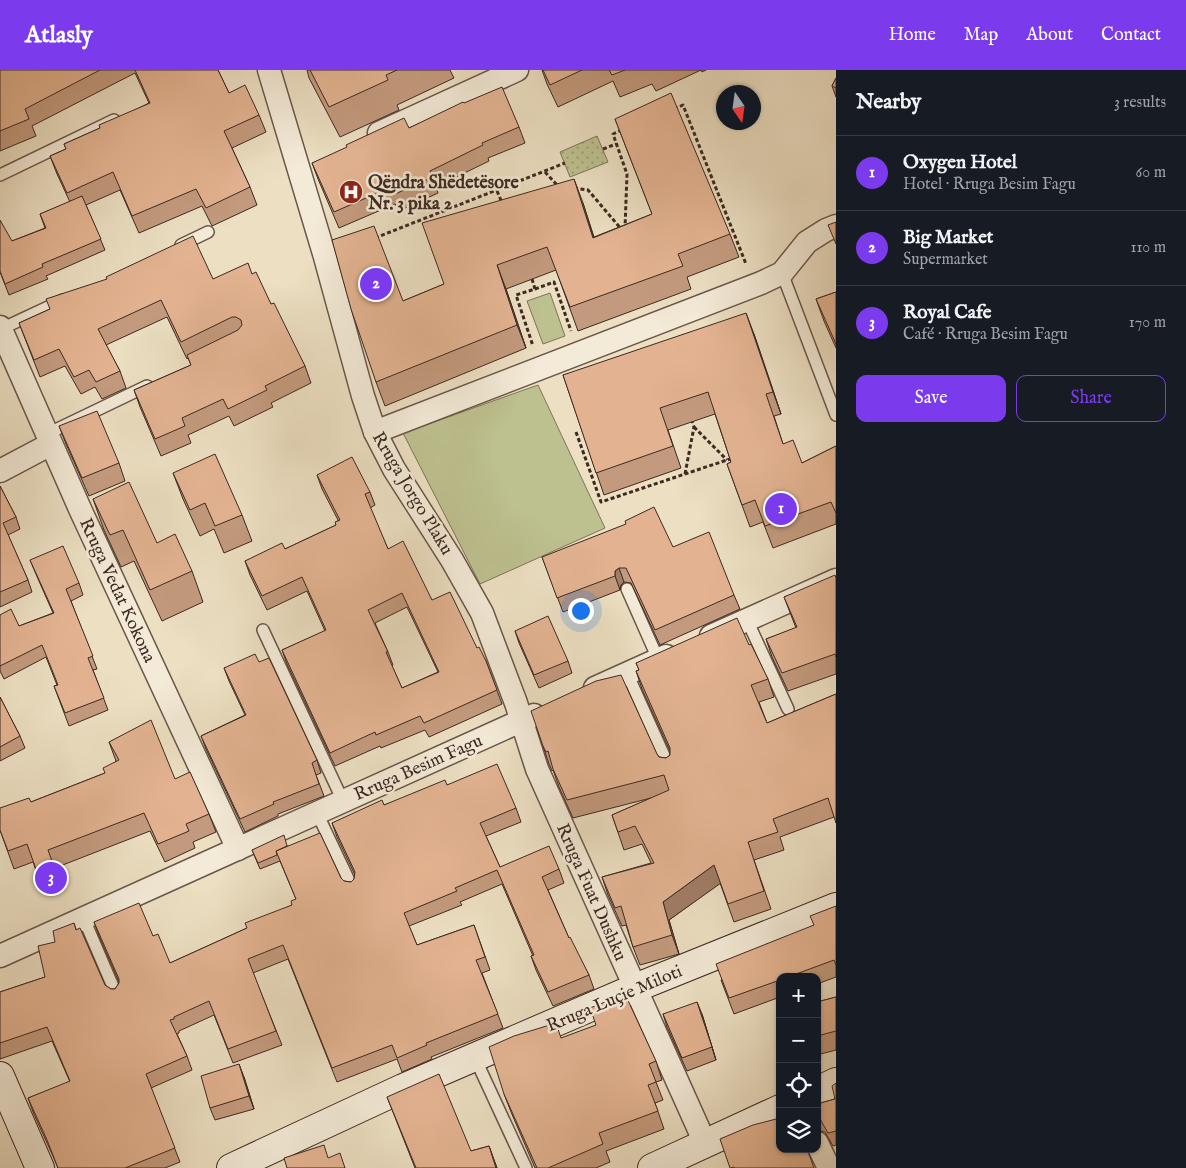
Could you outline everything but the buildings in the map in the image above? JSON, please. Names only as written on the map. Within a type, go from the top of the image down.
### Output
[{"type":"street","name":"Rruga Jorgo Plaku","points":[[269,70],[309,166],[325,257],[363,396],[375,432],[394,469],[452,560],[482,613],[522,721]]},
{"type":"street","points":[[363,141],[517,70]]},
{"type":"street","points":[[375,432],[737,292],[782,272],[807,242],[836,226]]},
{"type":"street","name":"Rruga Vedat Kokona","points":[[0,328],[49,439],[238,849]]},
{"type":"street","points":[[0,470],[49,439]]},
{"type":"street","name":"Rruga Besim Fagu","points":[[0,956],[836,580]]},
{"type":"street","name":"Rruga Fuat Dushku","points":[[522,721],[537,769],[554,810],[705,1143]]},
{"type":"street","name":"Rruga Luçie Miloti","points":[[231,1168],[403,1088],[635,988],[836,907]]},
{"type":"street","points":[[0,1076],[40,1168]]},
{"type":"street","points":[[821,1089],[836,1082]]},
{"type":"street","points":[[652,1168],[776,1110]]},
{"type":"street","points":[[821,1151],[829,1168]]},
{"type":"lane","points":[[0,175],[128,114]]},
{"type":"lane","points":[[172,249],[208,232]]},
{"type":"lane","points":[[782,272],[836,415]]},
{"type":"lane","name":"Rruga Vedat Kokona","points":[[0,328],[73,295]]},
{"type":"lane","points":[[49,439],[153,384]]},
{"type":"lane","points":[[627,589],[658,659]]},
{"type":"lane","points":[[747,620],[788,709]]},
{"type":"lane","points":[[263,630],[344,801]]},
{"type":"lane","points":[[627,673],[670,769]]},
{"type":"lane","points":[[317,813],[353,890]]},
{"type":"lane","points":[[84,919],[118,996]]},
{"type":"lane","points":[[475,1058],[526,1168]]},
{"type":"path","points":[[665,112],[683,105],[746,264],[734,270],[737,292]]},
{"type":"path","points":[[568,188],[588,190],[624,232],[628,174],[613,134],[630,127]]},
{"type":"path","points":[[603,149],[616,144]]},
{"type":"path","points":[[371,239],[498,191],[565,163]]},
{"type":"path","points":[[545,172],[559,187]]},
{"type":"path","points":[[498,191],[504,207]]},
{"type":"path","points":[[532,279],[535,289]]},
{"type":"path","points":[[540,368],[516,295],[554,282],[579,353]]},
{"type":"path","points":[[692,422],[694,427],[727,460]]},
{"type":"path","points":[[685,474],[694,427]]},
{"type":"path","points":[[576,432],[601,502],[736,457]]},
{"type":"green space","points":[[597,136],[608,162],[570,177],[560,152]]},
{"type":"green space","points":[[550,293],[565,336],[543,344],[527,301]]},
{"type":"green space","points":[[538,385],[605,528],[480,584],[403,433]]},
{"type":"place","name":"Qëndra Shëdetësore Nr. 3 pika 2","points":[[351,192]]},
{"type":"place","name":"Big Market","points":[[376,284]]},
{"type":"place","name":"Oxygen Hotel","points":[[781,509]]},
{"type":"place","name":"Royal Cafe","points":[[51,878]]}]
